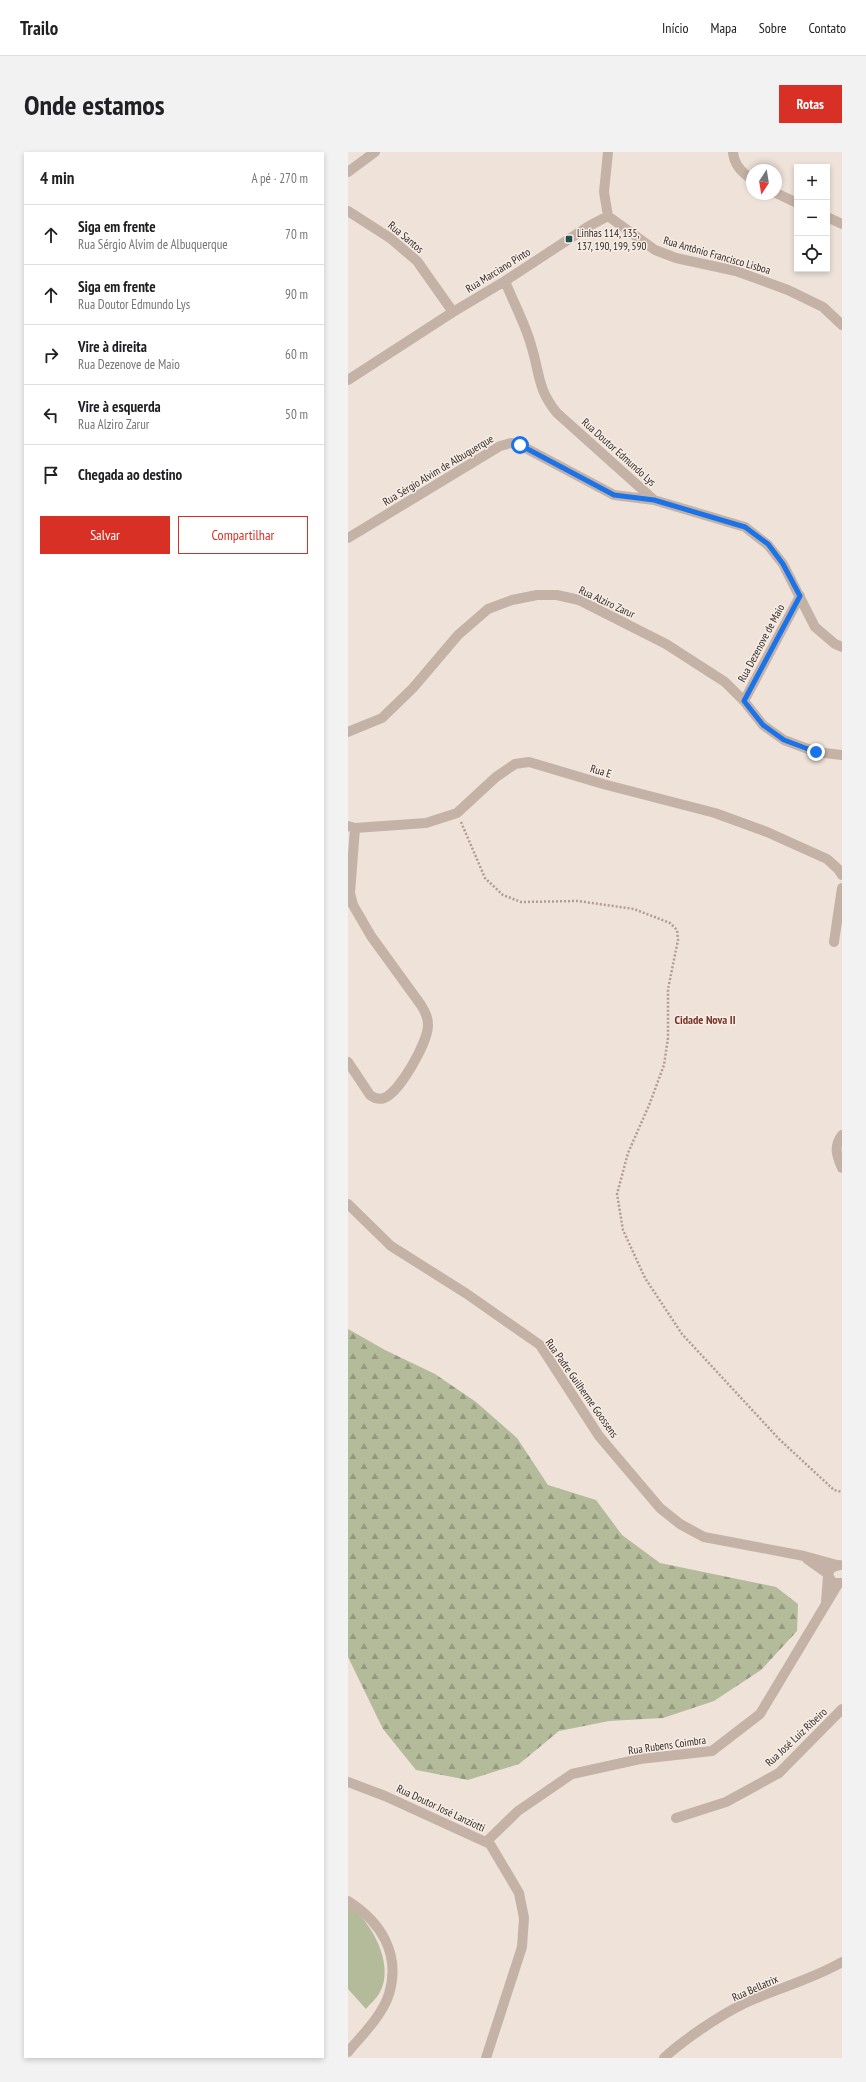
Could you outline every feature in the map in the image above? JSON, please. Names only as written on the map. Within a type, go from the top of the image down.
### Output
[{"type":"street","points":[[348,172],[375,152]]},
{"type":"street","points":[[608,152],[604,192],[608,216]]},
{"type":"street","points":[[733,152],[734,161],[746,176]]},
{"type":"street","points":[[782,196],[794,202]]},
{"type":"street","name":"Rua Santos","points":[[348,211],[390,238],[417,261],[453,312]]},
{"type":"street","name":"Rua Marciano Pinto","points":[[348,380],[453,312],[505,281],[579,232],[608,216]]},
{"type":"street","name":"Rua Antônio Francisco Lisboa","points":[[608,216],[655,250],[676,258],[736,271],[788,290],[823,307],[842,325]]},
{"type":"street","points":[[830,218],[842,224]]},
{"type":"street","name":"Rua Doutor Edmundo Lys","points":[[505,281],[531,344],[542,391],[547,401],[577,432],[654,500],[745,527],[768,544],[783,564],[815,627],[835,644],[842,646]]},
{"type":"street","name":"Rua Sérgio Alvim de Albuquerque","points":[[348,538],[500,446],[511,443],[520,445],[538,453],[614,495],[654,500]]},
{"type":"street","name":"Rua Alziro Zarur","points":[[348,732],[382,718],[413,688],[458,634],[488,609],[512,600],[537,594],[579,600],[666,644],[725,682],[744,701],[763,725],[784,740],[816,752],[842,755]]},
{"type":"street","name":"Rua Dezenove de Maio","points":[[744,701],[800,596]]},
{"type":"street","name":"Rua E","points":[[351,827],[426,823],[457,813],[496,777],[515,764],[529,762],[603,784],[715,813],[768,832],[827,860],[838,869],[842,875]]},
{"type":"street","points":[[348,1062],[370,1095],[375,1098],[384,1098],[395,1090],[425,1042],[428,1026],[427,1016],[421,1005],[371,936],[353,905],[350,893],[351,827]]},
{"type":"street","points":[[834,942],[842,888]]},
{"type":"street","points":[[842,1136],[838,1140],[835,1149],[842,1168]]},
{"type":"street","name":"Rua Padre Guilherme Goossens","points":[[348,1204],[391,1246],[466,1294],[540,1345],[599,1436],[660,1508],[680,1524],[704,1537],[804,1556],[841,1566]]},
{"type":"street","name":"Rua Padre Guilherme Goossens","points":[[804,1556],[828,1575]]},
{"type":"street","points":[[825,1604],[830,1568],[841,1566]]},
{"type":"street","points":[[825,1604],[840,1584],[831,1582],[828,1575]]},
{"type":"street","name":"Rua Rubens Coimbra","points":[[486,1842],[518,1810],[572,1774],[640,1759],[712,1751],[760,1714],[825,1604]]},
{"type":"street","name":"Rua José Luiz Ribeiro","points":[[676,1818],[726,1802],[779,1773],[842,1709]]},
{"type":"street","name":"Rua Doutor José Lanziotti","points":[[348,1782],[385,1796],[490,1844],[519,1893],[524,1918],[522,1947],[486,2058]]},
{"type":"street","points":[[348,1901],[361,1909],[380,1928],[389,1949],[392,1971],[389,1994],[379,2014],[348,2052]]},
{"type":"street","name":"Rua Bellatrix","points":[[664,2058],[678,2044],[742,2005],[828,1971],[842,1962]]},
{"type":"path","points":[[457,813],[485,878],[503,895],[521,902],[578,902],[634,909],[670,923],[677,930],[678,940],[668,989],[668,1038],[664,1065],[650,1104],[628,1152],[617,1194],[623,1230],[645,1278],[682,1334],[779,1439],[834,1490],[842,1492]]},
{"type":"green space","points":[[348,1329],[385,1350],[435,1374],[476,1402],[517,1438],[548,1485],[596,1500],[622,1535],[660,1563],[776,1587],[798,1604],[797,1631],[761,1670],[714,1701],[663,1718],[609,1721],[559,1731],[519,1764],[468,1780],[416,1770],[383,1729],[348,1657]]},
{"type":"green space","points":[[348,1906],[357,1913],[373,1933],[379,1944],[383,1957],[385,1970],[384,1981],[379,1994],[366,2009],[348,1989]]},
{"type":"place","name":"Linhas 114, 135, 137, 190, 199, 590","points":[[569,239]]},
{"type":"district","name":"Cidade Nova II","points":[[705,1019]]},
{"type":"route","points":[[520,445],[538,453],[614,495],[654,500],[719,518],[745,527],[768,544],[783,564],[800,596],[744,701],[763,725],[784,740],[816,752]]}]
